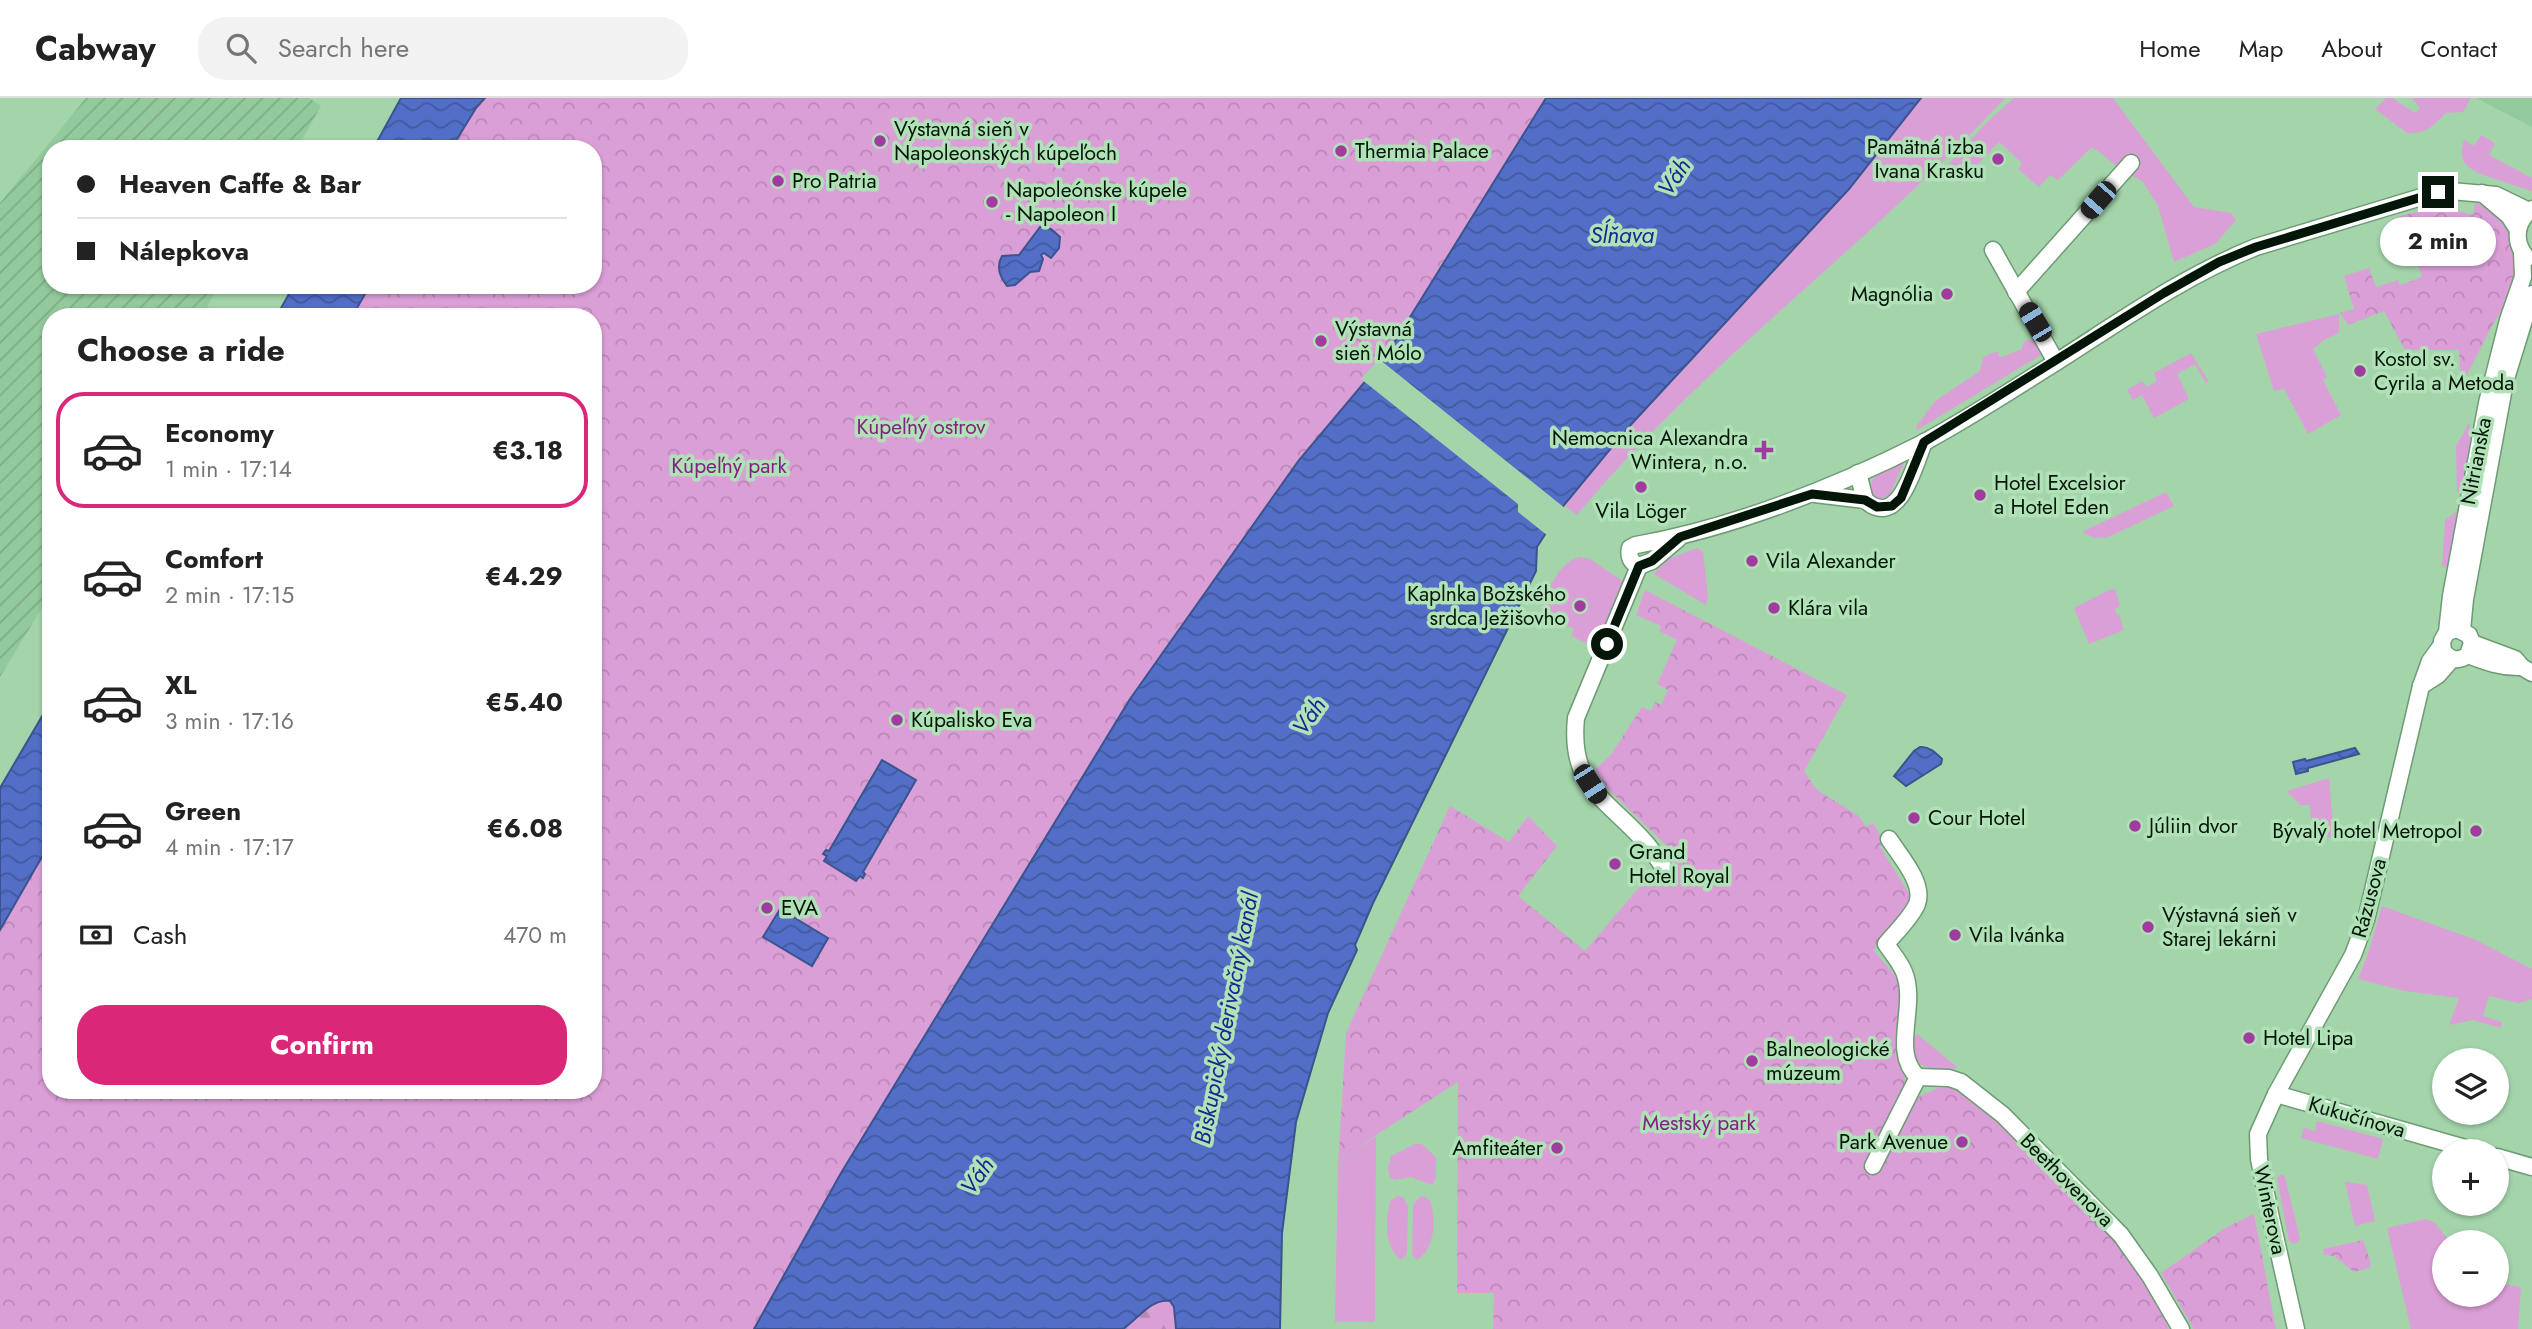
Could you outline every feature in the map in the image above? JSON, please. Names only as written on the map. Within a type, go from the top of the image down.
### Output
[{"type":"street","points":[[2017,292],[2131,163]]},
{"type":"street","points":[[1668,874],[1646,843],[1598,797],[1582,771],[1573,744],[1576,718],[1639,566],[1652,561],[1680,537],[1812,494],[1918,445],[2164,293],[2232,256],[2438,192],[2505,197],[2530,210],[2521,219],[2518,230]]},
{"type":"street","points":[[2482,194],[2509,216],[2518,230]]},
{"type":"street","name":"Nitrianska","points":[[2457,644],[2451,596],[2484,415],[2527,257],[2518,242],[2518,230]]},
{"type":"street","points":[[1993,250],[2056,362]]},
{"type":"street","name":"Nitrianska","points":[[2457,644],[2505,382],[2532,295]]},
{"type":"street","points":[[1858,473],[1865,500],[1870,505],[1884,508],[1898,502],[1918,445]]},
{"type":"street","points":[[1812,494],[1865,500]]},
{"type":"street","points":[[2457,644],[2489,664],[2527,670]]},
{"type":"street","name":"Rázusova","points":[[2276,1094],[2353,955],[2366,920],[2421,687],[2430,661],[2457,644]]},
{"type":"street","points":[[1872,1166],[1918,1077],[1910,1070],[1905,1058],[1909,1005],[1905,973],[1886,944],[1917,904],[1918,893],[1916,882],[1889,839]]},
{"type":"street","name":"Beethovenova","points":[[1918,1077],[1949,1078],[1961,1082],[2003,1115],[2121,1235],[2150,1276],[2181,1329]]},
{"type":"street","name":"Kukučínova","points":[[2276,1094],[2434,1139]]},
{"type":"street","name":"Winterova","points":[[2276,1094],[2258,1133],[2259,1159],[2296,1329]]},
{"type":"street","points":[[2509,1160],[2532,1167]]},
{"type":"shaded area","points":[[86,98],[309,98],[321,106],[302,140],[52,140]]},
{"type":"shaded area","points":[[2532,98],[2532,127],[2478,99]]},
{"type":"shaded area","points":[[42,152],[42,294],[214,294],[207,308],[42,308],[42,608],[0,677],[0,203]]},
{"type":"green space","name":"Kúpeľný ostrov","points":[[485,98],[1546,98],[1384,359],[1299,460],[1130,699],[841,1173],[754,1329],[0,1329],[0,930],[42,857],[42,1099],[602,1099],[602,308],[357,308],[365,294],[602,294],[602,140],[456,140]]},
{"type":"green space","points":[[1921,98],[2005,98],[1899,203],[1679,405],[1577,515],[1564,505],[1626,430],[1849,189]]},
{"type":"green space","points":[[2014,98],[2113,98],[2194,207],[2231,213],[2236,220],[2215,244],[2174,262],[2158,206],[2143,182],[2091,148],[2058,180],[2050,175],[2039,187],[2018,169],[2022,163],[1999,142],[1959,184],[1948,165],[1987,122]]},
{"type":"green space","points":[[2386,98],[2392,98],[2415,113],[2420,108],[2412,98],[2471,98],[2463,112],[2446,113],[2429,128],[2407,133],[2375,109]]},
{"type":"green space","points":[[2481,135],[2495,143],[2489,155],[2532,178],[2532,191],[2483,175],[2465,163],[2462,157],[2464,140],[2474,146]]},
{"type":"green space","points":[[2475,203],[2487,206],[2510,227],[2511,241],[2519,263],[2507,303],[2461,386],[2459,350],[2405,350],[2384,311],[2348,325],[2340,313],[2354,309],[2344,276],[2369,268],[2376,287],[2398,280],[2400,285],[2422,277],[2405,230],[2400,232],[2393,219],[2433,210],[2452,210],[2473,215]]},
{"type":"green space","points":[[2339,314],[2339,333],[2313,349],[2327,377],[2323,380],[2341,415],[2308,434],[2284,389],[2274,391],[2256,334]]},
{"type":"green space","points":[[2031,340],[2041,349],[2041,355],[1917,430],[1916,427],[1935,401],[1980,371],[1983,357],[1998,351],[1999,357],[2002,357],[2022,349],[2024,341]]},
{"type":"green space","points":[[2191,353],[2209,382],[2206,383],[2195,364],[2177,374],[2189,399],[2154,418],[2142,395],[2133,400],[2127,390],[2142,381],[2147,387],[2157,381],[2154,373]]},
{"type":"green space","points":[[2469,423],[2473,440],[2462,492],[2457,492],[2456,446]]},
{"type":"green space","points":[[1906,458],[1890,494],[1881,499],[1872,496],[1871,488],[1875,476]]},
{"type":"green space","points":[[2166,492],[2174,506],[2106,538],[2094,538],[2082,532]]},
{"type":"green space","points":[[2460,509],[2450,569],[2442,566],[2445,520]]},
{"type":"green space","points":[[1697,548],[1703,552],[1708,596],[1706,605],[1654,574],[1668,559]]},
{"type":"green space","points":[[1579,557],[1590,559],[1624,582],[1594,647],[1571,636],[1574,629],[1540,613],[1549,588],[1559,572]]},
{"type":"green space","points":[[2115,589],[2120,606],[2115,609],[2124,630],[2089,644],[2074,608]]},
{"type":"green space","name":"Mestský park","points":[[1645,590],[1847,695],[1804,771],[1817,790],[1859,816],[1866,827],[1873,823],[1885,843],[1880,847],[1910,895],[1910,904],[1873,950],[1895,976],[1902,990],[1903,1007],[1897,1040],[1906,1090],[1918,1097],[1938,1088],[1957,1086],[2010,1131],[2060,1178],[2107,1230],[2151,1291],[2169,1329],[1493,1329],[1494,1293],[1457,1293],[1458,1082],[1376,1135],[1338,1166],[1346,1033],[1450,806],[1509,842],[1528,816],[1557,846],[1518,896],[1585,951],[1671,850],[1607,788],[1595,770],[1612,753],[1642,707],[1651,711],[1655,702],[1661,705],[1668,690],[1657,684],[1677,640],[1659,631],[1661,626],[1636,615]]},
{"type":"green space","points":[[2329,778],[2334,837],[2312,838],[2310,805],[2300,805],[2287,791]]},
{"type":"green space","points":[[2382,906],[2476,940],[2532,969],[2532,999],[2518,1003],[2489,996],[2483,1016],[2502,1022],[2501,1028],[2473,1020],[2449,1025],[2459,998],[2405,991],[2358,979]]},
{"type":"green space","points":[[1917,1034],[1957,1067],[1946,1073],[1933,1070],[1917,1061],[1910,1043]]},
{"type":"green space","points":[[2317,1121],[2383,1139],[2378,1159],[2301,1138],[2304,1128],[2315,1131]]},
{"type":"green space","points":[[1376,1136],[1375,1322],[1335,1322],[1338,1166]]},
{"type":"green space","points":[[1415,1144],[1422,1144],[1436,1157],[1436,1178],[1432,1185],[1411,1177],[1395,1180],[1390,1178],[1388,1168],[1391,1156]]},
{"type":"green space","points":[[2281,1174],[2285,1177],[2300,1238],[2293,1244],[2289,1241],[2277,1178]]},
{"type":"green space","points":[[2345,1182],[2367,1185],[2375,1221],[2355,1226]]},
{"type":"green space","points":[[1398,1196],[1403,1197],[1408,1206],[1407,1254],[1401,1260],[1391,1248],[1387,1232],[1390,1201]]},
{"type":"green space","points":[[1424,1196],[1431,1202],[1433,1233],[1428,1248],[1417,1260],[1412,1254],[1413,1206],[1419,1197]]},
{"type":"green space","points":[[2254,1214],[2276,1329],[2194,1329],[2161,1273],[2225,1228]]},
{"type":"green space","points":[[2426,1219],[2435,1223],[2441,1230],[2432,1230],[2432,1307],[2509,1307],[2509,1285],[2521,1287],[2518,1329],[2411,1329],[2387,1228]]},
{"type":"green space","points":[[2363,1240],[2371,1263],[2369,1268],[2354,1272],[2334,1256],[2324,1255],[2323,1249]]},
{"type":"green space","points":[[1162,1299],[1170,1301],[1174,1307],[1176,1329],[1123,1329],[1151,1305]]},
{"type":"water","points":[[401,98],[485,98],[456,140],[378,140]]},
{"type":"water","points":[[1546,98],[1921,98],[1849,189],[1626,430],[1564,505],[1537,547],[1536,571],[1373,903],[1355,945],[1357,950],[1328,1013],[1296,1122],[1282,1233],[1280,1329],[1176,1329],[1174,1307],[1170,1301],[1163,1301],[1151,1306],[1123,1329],[754,1329],[841,1173],[1130,699],[1299,460],[1384,359]]},
{"type":"water","points":[[1040,227],[1051,229],[1060,237],[1059,248],[1051,258],[1044,253],[1041,255],[1043,259],[1039,271],[1030,272],[1015,285],[1007,286],[1000,271],[1002,256],[1019,255]]},
{"type":"water","points":[[289,294],[365,294],[357,308],[281,308]]},
{"type":"water","points":[[42,716],[42,857],[0,930],[0,788]]},
{"type":"water","points":[[1920,747],[1935,752],[1942,759],[1941,764],[1906,786],[1894,776]]},
{"type":"water","points":[[2355,748],[2359,754],[2296,774],[2293,762]]},
{"type":"water","points":[[882,760],[916,780],[863,872],[863,878],[860,876],[856,881],[824,861],[827,856],[823,854],[826,850],[829,851]]},
{"type":"water","points":[[780,909],[828,938],[812,966],[763,937]]},
{"type":"pier","points":[[1379,359],[1566,509],[1548,536],[1518,512],[1518,504],[1361,379]]},
{"type":"place","name":"Výstavná sieň v Napoleonských kúpeľoch","points":[[880,141]]},
{"type":"place","name":"Thermia Palace","points":[[1341,151]]},
{"type":"place","name":"Pamätná izba Ivana Krasku","points":[[1998,159]]},
{"type":"place","name":"Pro Patria","points":[[778,181]]},
{"type":"place","name":"Napoleónske kúpele - Napoleon I","points":[[992,202]]},
{"type":"place","name":"Magnólia","points":[[1947,294]]},
{"type":"place","name":"Výstavná sieň Mólo","points":[[1321,341]]},
{"type":"place","name":"Kostol sv. Cyrila a Metoda","points":[[2360,371]]},
{"type":"place","name":"Nemocnica Alexandra Wintera, n.o.","points":[[1764,450]]},
{"type":"place","name":"Vila Löger","points":[[1641,487]]},
{"type":"place","name":"Hotel Excelsior a Hotel Eden","points":[[1980,495]]},
{"type":"place","name":"Vila Alexander","points":[[1752,561]]},
{"type":"place","name":"Kaplnka Božského srdca Ježišovho","points":[[1580,606]]},
{"type":"place","name":"Klára vila","points":[[1774,608]]},
{"type":"place","name":"Kúpalisko Eva","points":[[897,720]]},
{"type":"place","name":"Cour Hotel","points":[[1914,818]]},
{"type":"place","name":"Júliin dvor","points":[[2135,826]]},
{"type":"place","name":"Bývalý hotel Metropol","points":[[2476,831]]},
{"type":"place","name":"Grand Hotel Royal","points":[[1615,864]]},
{"type":"place","name":"EVA","points":[[767,908]]},
{"type":"place","name":"Výstavná sieň v Starej lekárni","points":[[2148,927]]},
{"type":"place","name":"Vila Ivánka","points":[[1955,935]]},
{"type":"place","name":"Hotel Lipa","points":[[2249,1038]]},
{"type":"place","name":"Balneologické múzeum","points":[[1752,1061]]},
{"type":"place","name":"Park Avenue","points":[[1962,1142]]},
{"type":"place","name":"Amfiteáter","points":[[1557,1148]]},
{"type":"route","points":[[1607,644],[1639,566],[1652,561],[1680,537],[1812,494],[1865,500],[1877,507],[1892,506],[1901,498],[1924,442],[2164,293],[2219,262],[2256,247],[2438,192]]},
{"type":"water label","name":"Váh","points":[[1674,177]]},
{"type":"water label","name":"Sĺňava","points":[[1622,235]]},
{"type":"water label","name":"Váh","points":[[1309,716]]},
{"type":"water label","name":"Biskupický derivačný kanál","points":[[1226,1018]]},
{"type":"water label","name":"Váh","points":[[977,1176]]},
{"type":"park label","name":"Kúpeľný park","points":[[729,466]]}]
